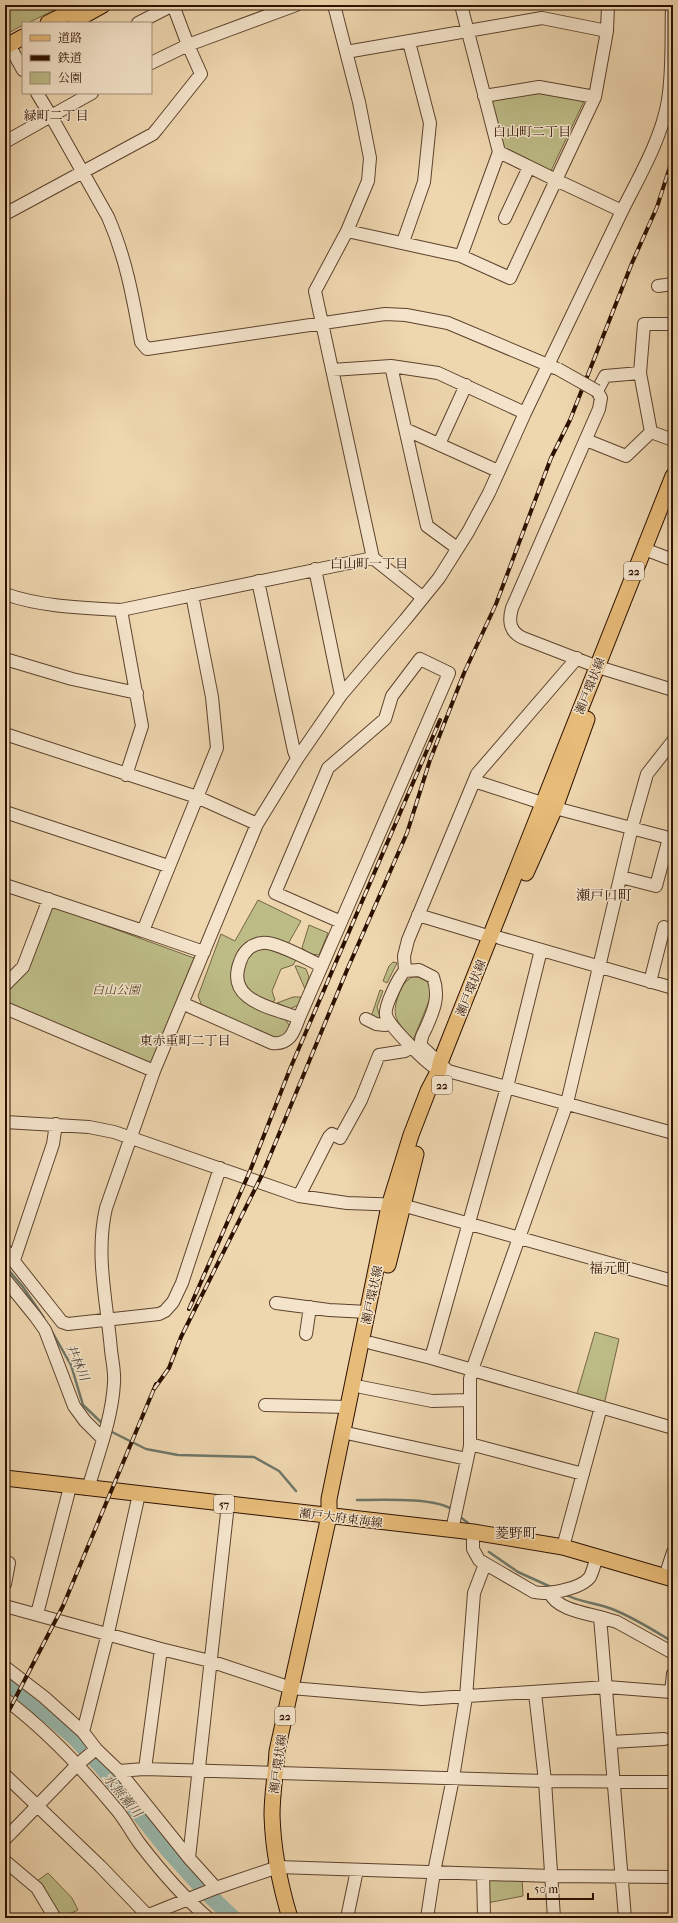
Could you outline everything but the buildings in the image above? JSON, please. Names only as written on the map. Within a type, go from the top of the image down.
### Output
[{"type":"main road","points":[[50,22],[84,5]]},
{"type":"main road","points":[[72,22],[103,5]]},
{"type":"main road","points":[[11,50],[22,38]]},
{"type":"main road","name":"瀬戸環状線","points":[[602,668],[642,551],[673,476]]},
{"type":"main road","name":"瀬戸環状線","points":[[290,1918],[278,1867],[272,1815],[277,1751],[329,1516],[329,1499],[368,1312],[395,1205],[418,1148],[442,1068],[496,938],[525,875],[548,805],[602,668],[673,500]]},
{"type":"main road","name":"瀬戸環状線","points":[[329,1516],[336,1504],[362,1387],[395,1205]]},
{"type":"main road","name":"瀬戸大府東海線","points":[[5,1478],[70,1487],[329,1516],[452,1526],[473,1532],[564,1547],[669,1578]]},
{"type":"street","points":[[5,214],[153,134],[201,74],[173,5],[140,22]]},
{"type":"street","points":[[152,63],[188,45],[296,5]]},
{"type":"street","points":[[334,5],[359,102],[370,158],[368,181],[347,231],[315,291],[373,558],[422,597]]},
{"type":"street","points":[[460,256],[499,152],[461,5]]},
{"type":"street","points":[[347,231],[403,242],[460,256],[510,278],[595,97],[607,31],[608,5]]},
{"type":"street","points":[[88,1489],[109,1419],[114,1382],[108,1318],[101,1268],[102,1224],[106,1208],[154,1071],[184,1004],[257,824],[297,759],[341,695],[439,578],[479,512],[525,413],[554,367],[622,211],[648,159],[668,102],[672,61],[672,5]]},
{"type":"street","points":[[346,52],[542,18],[607,31]]},
{"type":"street","points":[[403,242],[424,182],[430,123],[409,42]]},
{"type":"street","points":[[11,50],[22,68]]},
{"type":"street","points":[[484,96],[539,87],[595,97]]},
{"type":"street","points":[[38,94],[108,217],[123,253],[141,342],[144,347],[152,349],[385,314],[428,318],[448,323],[554,367],[597,391],[601,398],[599,409],[509,617],[510,624],[517,635],[602,668],[673,690]]},
{"type":"street","points":[[5,142],[90,94]]},
{"type":"street","points":[[499,152],[622,211]]},
{"type":"street","points":[[505,218],[529,167]]},
{"type":"street","points":[[658,286],[673,284]]},
{"type":"street","points":[[652,432],[640,373],[644,324],[673,324]]},
{"type":"street","points":[[332,370],[391,366],[438,373],[525,413]]},
{"type":"street","points":[[391,366],[427,526],[457,548]]},
{"type":"street","points":[[597,391],[605,376],[640,373]]},
{"type":"street","points":[[439,444],[466,386]]},
{"type":"street","points":[[406,430],[498,471]]},
{"type":"street","points":[[586,440],[626,456],[652,432]]},
{"type":"street","points":[[652,432],[673,440]]},
{"type":"street","points":[[652,552],[673,560]]},
{"type":"street","points":[[5,594],[28,601],[86,608],[121,610],[373,558]]},
{"type":"street","points":[[315,569],[341,695]]},
{"type":"street","points":[[258,581],[294,751],[297,759]]},
{"type":"street","points":[[143,931],[217,748],[212,697],[192,595]]},
{"type":"street","points":[[121,610],[142,726],[126,775]]},
{"type":"street","points":[[577,658],[476,774],[408,940],[404,956],[394,973],[380,1008],[387,1023],[410,1047],[442,1068],[673,1133]]},
{"type":"street","points":[[184,1004],[272,1043],[280,1044],[288,1040],[294,1034],[299,1018],[342,922],[449,673],[420,659],[392,696],[385,719],[328,768],[275,893],[342,922]]},
{"type":"street","points":[[5,660],[72,679],[137,694]]},
{"type":"street","points":[[5,734],[126,775],[197,797],[257,824]]},
{"type":"street","points":[[452,1526],[470,1444],[470,1379],[472,1370],[567,1103],[632,827],[647,774],[673,741]]},
{"type":"street","points":[[474,781],[548,805],[671,839],[656,886],[621,877]]},
{"type":"street","points":[[5,812],[168,866]]},
{"type":"street","points":[[5,885],[204,952]]},
{"type":"street","points":[[5,985],[23,967],[49,899]]},
{"type":"street","points":[[418,915],[673,988]]},
{"type":"street","points":[[650,982],[664,927]]},
{"type":"street","points":[[299,1018],[248,998],[239,988],[236,978],[236,971],[243,953],[252,946],[262,943],[272,944],[322,966]]},
{"type":"street","points":[[431,1358],[507,1087],[541,950]]},
{"type":"street","points":[[404,956],[406,970]]},
{"type":"street","points":[[387,1023],[387,1007],[402,974],[406,970],[419,970],[433,977],[437,987],[437,1000],[420,1041],[423,1050],[442,1068]]},
{"type":"street","points":[[5,1008],[154,1071]]},
{"type":"street","points":[[366,1019],[376,1024],[387,1023]]},
{"type":"street","points":[[299,1196],[332,1134],[340,1138],[360,1100],[379,1055],[405,1051],[410,1047]]},
{"type":"street","points":[[5,1122],[89,1126],[132,1137],[299,1196],[347,1203],[395,1205],[469,1223],[673,1281]]},
{"type":"street","points":[[14,1260],[53,1144],[56,1124]]},
{"type":"street","points":[[5,1250],[62,1322],[68,1324],[108,1318],[159,1314],[173,1302],[182,1283],[220,1168]]},
{"type":"street","points":[[5,1279],[45,1330],[74,1406],[85,1421],[103,1438]]},
{"type":"street","points":[[276,1303],[368,1312]]},
{"type":"street","points":[[306,1334],[310,1307]]},
{"type":"street","points":[[371,1343],[431,1358],[673,1428]]},
{"type":"street","points":[[362,1387],[432,1401],[470,1400]]},
{"type":"street","points":[[265,1405],[348,1407]]},
{"type":"street","points":[[564,1547],[601,1407]]},
{"type":"street","points":[[352,1434],[467,1459]]},
{"type":"street","points":[[470,1444],[583,1474]]},
{"type":"street","points":[[37,1614],[70,1487]]},
{"type":"street","points":[[83,1732],[108,1633],[139,1494]]},
{"type":"street","points":[[189,1858],[228,1504]]},
{"type":"street","points":[[473,1532],[473,1549],[479,1560],[534,1592],[550,1593],[584,1583],[590,1576],[597,1556]]},
{"type":"street","points":[[669,1578],[673,1552]]},
{"type":"street","points":[[5,1584],[10,1563]]},
{"type":"street","points":[[427,1918],[434,1872],[453,1778],[466,1697],[474,1593],[485,1564]]},
{"type":"street","points":[[550,1593],[552,1598],[560,1604],[617,1622],[673,1653]]},
{"type":"street","points":[[5,1606],[108,1633],[161,1650],[210,1661],[292,1688],[422,1699],[535,1693],[607,1687],[670,1692],[673,1674]]},
{"type":"street","points":[[600,1617],[625,1918]]},
{"type":"street","points":[[145,1769],[161,1650]]},
{"type":"street","points":[[5,1667],[44,1697],[83,1732],[96,1749],[119,1771],[189,1858],[216,1888]]},
{"type":"street","points":[[535,1693],[545,1782],[554,1918]]},
{"type":"street","points":[[5,1699],[18,1709],[77,1765],[116,1810],[140,1843],[187,1900],[208,1918]]},
{"type":"street","points":[[611,1742],[664,1739]]},
{"type":"street","points":[[7,1834],[77,1765],[96,1749]]},
{"type":"street","points":[[119,1771],[145,1769],[545,1782],[673,1782]]},
{"type":"street","points":[[5,1775],[100,1866],[145,1917],[216,1888],[278,1867],[551,1876],[673,1877]]},
{"type":"street","points":[[5,1861],[37,1888],[55,1918]]},
{"type":"street","points":[[347,1918],[357,1870]]},
{"type":"street","points":[[483,1874],[484,1914]]},
{"type":"green space","points":[[5,5],[64,5],[30,22],[22,22],[22,26],[5,35]]},
{"type":"green space","points":[[536,90],[585,99],[550,173],[497,147],[486,98]]},
{"type":"green space","points":[[258,900],[301,921],[288,944],[267,937],[248,942],[239,949],[232,965],[233,985],[249,1004],[285,1019],[291,1028],[281,1041],[202,1006],[198,996],[221,934],[235,941]]},
{"type":"green space","name":"白山公園","points":[[49,905],[194,958],[150,1066],[5,1005],[5,991],[26,972]]},
{"type":"green space","points":[[309,925],[328,933],[319,955],[310,954],[302,948]]},
{"type":"green space","points":[[268,949],[296,960],[293,965],[281,969],[272,991],[275,1000],[273,1002],[249,993],[245,989],[241,979],[242,968],[246,957],[256,950]]},
{"type":"green space","points":[[393,962],[397,963],[387,983],[383,981],[389,966]]},
{"type":"green space","points":[[295,966],[306,969],[309,977],[305,989]]},
{"type":"green space","points":[[412,977],[419,977],[433,985],[433,991],[414,1038],[411,1039],[399,1023],[395,1014],[395,1009],[402,986]]},
{"type":"green space","points":[[380,990],[383,991],[377,1007],[381,1021],[371,1017]]},
{"type":"green space","points":[[293,997],[301,997],[298,1005],[290,1009],[277,1003]]},
{"type":"green space","points":[[595,1332],[619,1339],[604,1405],[576,1397]]},
{"type":"green space","points":[[48,1873],[72,1898],[78,1910],[60,1918],[37,1881]]},
{"type":"green space","points":[[486,1877],[522,1877],[523,1896],[487,1903]]},
{"type":"waterway","name":"井林川","points":[[5,1266],[23,1287],[44,1318]]},
{"type":"waterway","name":"井林川","points":[[51,1330],[71,1365],[83,1405],[104,1425]]},
{"type":"waterway","points":[[110,1431],[146,1449],[178,1455],[254,1457],[279,1471],[296,1491]]},
{"type":"waterway","points":[[357,1500],[421,1501],[445,1506],[453,1510]]},
{"type":"waterway","points":[[459,1516],[468,1523]]},
{"type":"waterway","points":[[489,1552],[518,1572],[551,1587]]},
{"type":"waterway","points":[[564,1594],[620,1612],[673,1642]]},
{"type":"waterway","name":"水無瀬川","points":[[5,1679],[75,1738],[101,1766],[168,1850],[205,1891],[233,1918]]},
{"type":"railway","points":[[154,1389],[169,1368],[181,1337],[262,1175],[347,970],[407,833],[430,760],[464,673],[496,604],[551,458],[570,420],[632,263],[657,207],[673,157]]},
{"type":"railway","points":[[189,1309],[250,1171],[290,1069],[440,720]]},
{"type":"railway","points":[[5,1718],[63,1606],[156,1384]]},
{"type":"district","name":"緑町二丁目","points":[[56,115]]},
{"type":"district","name":"白山町二丁目","points":[[532,131]]},
{"type":"district","name":"白山町一丁目","points":[[369,563]]},
{"type":"district","name":"瀬戸口町","points":[[604,895]]},
{"type":"district","name":"東赤重町二丁目","points":[[185,1040]]},
{"type":"district","name":"福元町","points":[[610,1268]]},
{"type":"district","name":"菱野町","points":[[516,1533]]}]
